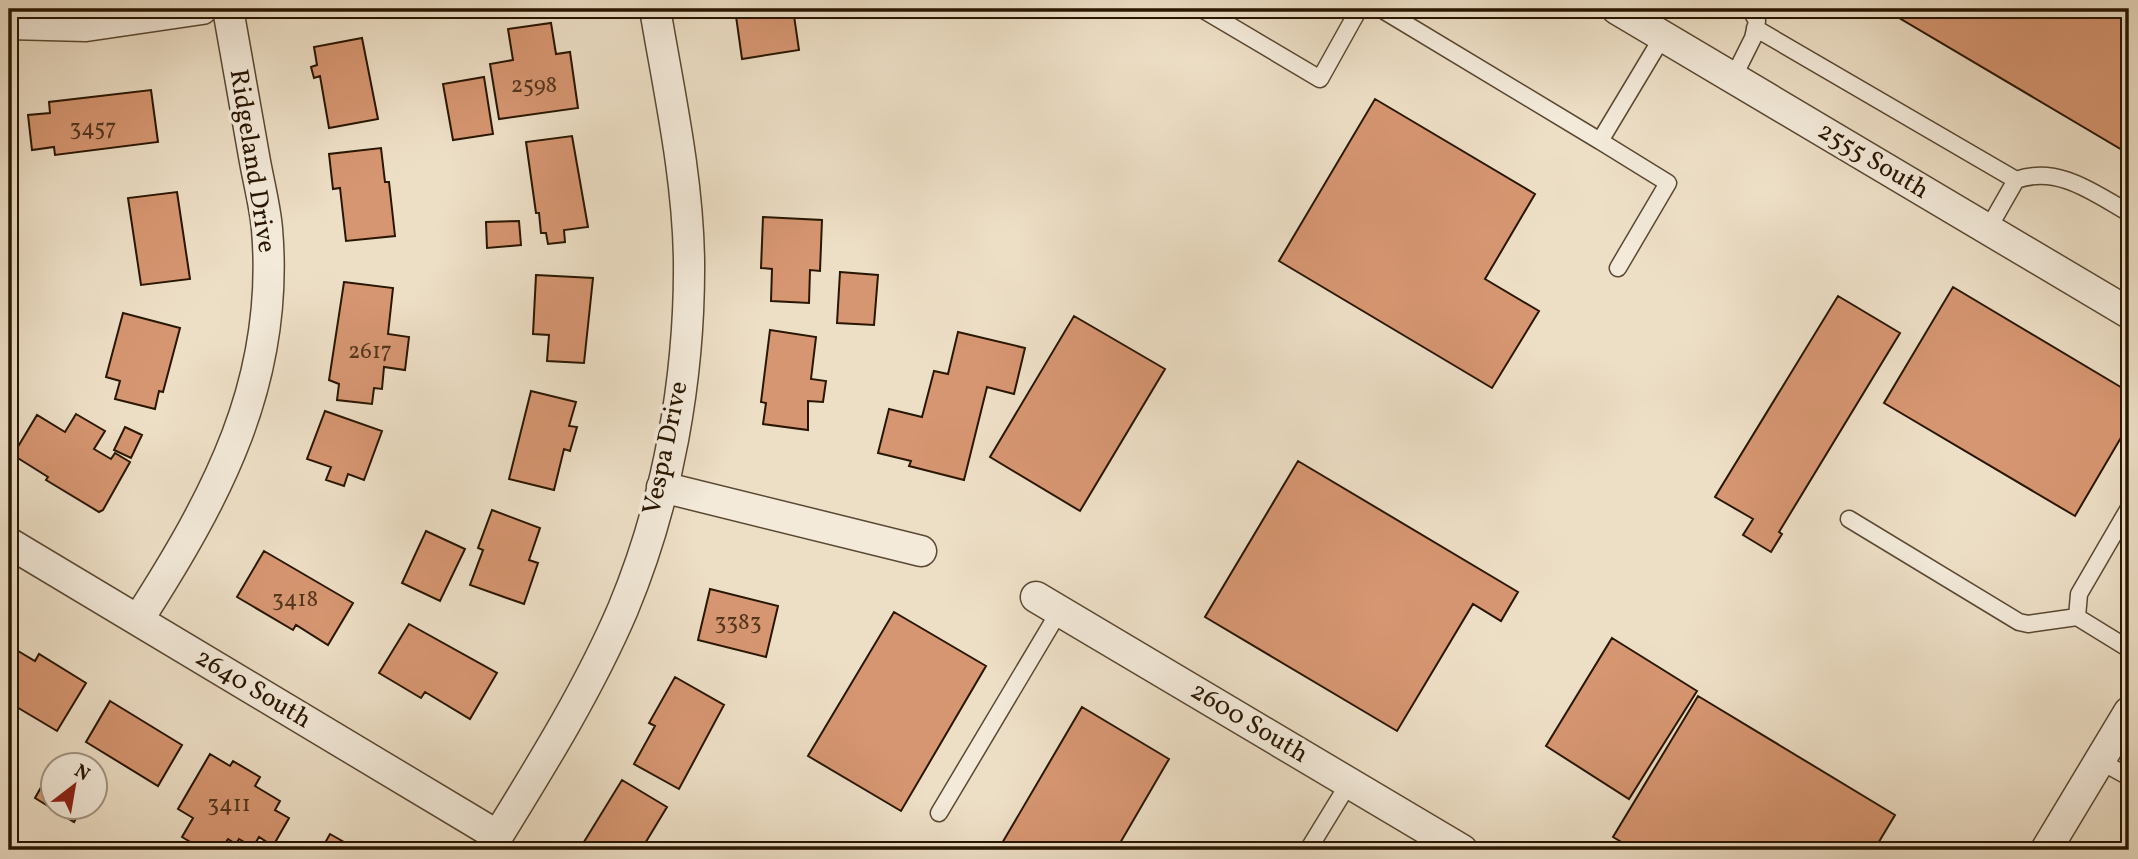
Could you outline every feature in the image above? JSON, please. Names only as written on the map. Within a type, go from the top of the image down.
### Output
[{"type":"street","points":[[9,24],[86,26],[202,9]]},
{"type":"street","name":"Ridgeland Drive","points":[[138,620],[213,496],[228,464],[259,371],[266,326],[267,228],[228,9]]},
{"type":"street","name":"Vespa Drive","points":[[494,843],[595,668],[623,607],[662,487],[682,380],[689,261],[685,199],[655,9]]},
{"type":"street","name":"2555 South","points":[[1617,9],[2129,313]]},
{"type":"street","points":[[662,487],[921,551]]},
{"type":"street","name":"2640 South","points":[[9,543],[138,620],[494,843]]},
{"type":"street","name":"2600 South","points":[[1048,603],[1462,850]]},
{"type":"street","points":[[2046,850],[2129,712]]},
{"type":"lane","points":[[1202,9],[1320,79],[1359,9]]},
{"type":"lane","points":[[1381,9],[1668,183],[1618,268]]},
{"type":"lane","points":[[1733,78],[1757,21],[1750,9]]},
{"type":"lane","points":[[1755,28],[2017,180],[2036,176],[2064,178],[2129,213]]},
{"type":"lane","points":[[1600,141],[1663,36]]},
{"type":"lane","points":[[1988,229],[2017,180]]},
{"type":"lane","points":[[2077,617],[2079,594],[2129,508]]},
{"type":"lane","points":[[1849,519],[2019,622],[2028,624],[2077,617],[2129,649]]},
{"type":"lane","points":[[939,813],[1048,603]]},
{"type":"lane","points":[[2100,761],[2129,777]]},
{"type":"lane","points":[[1308,850],[1349,783]]},
{"type":"building","points":[[385,9],[423,9],[386,16]]},
{"type":"building","points":[[735,9],[793,9],[799,50],[742,59]]},
{"type":"building","points":[[1884,9],[2129,9],[2129,154]]},
{"type":"building","points":[[551,23],[556,54],[570,52],[578,108],[499,119],[490,64],[513,60],[508,29]]},
{"type":"building","points":[[362,38],[378,119],[329,128],[320,76],[314,78],[311,67],[317,65],[314,47]]},
{"type":"building","points":[[484,77],[493,134],[453,140],[443,84]]},
{"type":"building","points":[[151,90],[158,142],[55,155],[54,147],[32,150],[28,115],[50,113],[49,102]]},
{"type":"building","points":[[1375,99],[1535,194],[1485,279],[1539,311],[1492,388],[1279,261]]},
{"type":"building","points":[[572,136],[588,227],[564,230],[565,242],[548,244],[546,233],[541,233],[539,213],[536,213],[526,142]]},
{"type":"building","points":[[381,148],[385,182],[389,182],[395,236],[346,241],[340,188],[333,189],[329,154]]},
{"type":"building","points":[[177,192],[190,279],[141,285],[128,198]]},
{"type":"building","points":[[763,217],[822,220],[820,271],[810,270],[809,303],[771,301],[772,269],[761,268]]},
{"type":"building","points":[[519,221],[521,245],[487,248],[486,222]]},
{"type":"building","points":[[840,272],[878,275],[874,325],[837,323]]},
{"type":"building","points":[[536,275],[593,278],[584,363],[547,361],[549,335],[533,334]]},
{"type":"building","points":[[344,282],[393,288],[388,334],[409,337],[405,370],[384,367],[382,389],[374,388],[372,404],[337,400],[339,384],[329,380]]},
{"type":"building","points":[[1953,287],[2129,392],[2129,424],[2075,516],[1884,403]]},
{"type":"building","points":[[1838,296],[1900,333],[1779,532],[1782,534],[1771,552],[1743,535],[1753,519],[1715,497]]},
{"type":"building","points":[[123,313],[180,328],[163,392],[159,391],[155,409],[115,399],[120,381],[106,377]]},
{"type":"building","points":[[1074,316],[1165,369],[1080,511],[990,457]]},
{"type":"building","points":[[770,330],[816,337],[811,379],[826,381],[823,402],[808,401],[808,430],[763,424],[766,403],[761,402]]},
{"type":"building","points":[[958,332],[1025,348],[1014,394],[987,387],[964,480],[909,466],[911,461],[878,453],[889,409],[922,417],[934,371],[948,374]]},
{"type":"building","points":[[531,391],[576,402],[569,426],[577,427],[570,451],[564,449],[554,490],[509,479]]},
{"type":"building","points":[[325,411],[382,431],[364,480],[348,474],[344,486],[326,480],[331,467],[307,459]]},
{"type":"building","points":[[76,414],[105,431],[94,449],[111,459],[115,453],[130,462],[103,510],[99,512],[46,480],[48,477],[13,455],[37,415],[65,432]]},
{"type":"building","points":[[125,427],[142,435],[131,458],[114,450]]},
{"type":"building","points":[[1298,461],[1518,592],[1501,621],[1473,604],[1397,731],[1205,617]]},
{"type":"building","points":[[492,510],[540,528],[529,560],[538,563],[524,604],[470,585],[483,550],[478,548]]},
{"type":"building","points":[[426,531],[465,549],[440,601],[402,583]]},
{"type":"building","points":[[264,551],[353,603],[328,645],[296,625],[293,630],[237,597]]},
{"type":"building","points":[[710,589],[778,606],[766,657],[698,640]]},
{"type":"building","points":[[894,612],[986,666],[901,811],[808,756]]},
{"type":"building","points":[[409,624],[497,673],[470,719],[425,692],[421,698],[379,673]]},
{"type":"building","points":[[1612,638],[1697,691],[1629,799],[1546,746]]},
{"type":"building","points":[[13,648],[35,661],[39,654],[86,683],[57,731],[10,703],[17,692],[9,687],[9,655]]},
{"type":"building","points":[[675,677],[724,705],[679,789],[634,764],[655,726],[649,723]]},
{"type":"building","points":[[1698,696],[1895,815],[1874,850],[1635,850],[1613,837]]},
{"type":"building","points":[[110,701],[182,745],[158,786],[108,755],[108,750],[99,750],[86,742]]},
{"type":"building","points":[[1082,707],[1169,759],[1116,850],[998,850]]},
{"type":"building","points":[[210,754],[230,766],[233,761],[260,777],[255,786],[280,801],[275,810],[289,818],[273,846],[259,837],[253,847],[239,839],[236,844],[228,839],[221,850],[204,850],[182,837],[193,818],[178,809]]},
{"type":"building","points":[[622,780],[667,807],[641,850],[579,850]]},
{"type":"building","points":[[330,834],[358,850],[321,850]]}]
